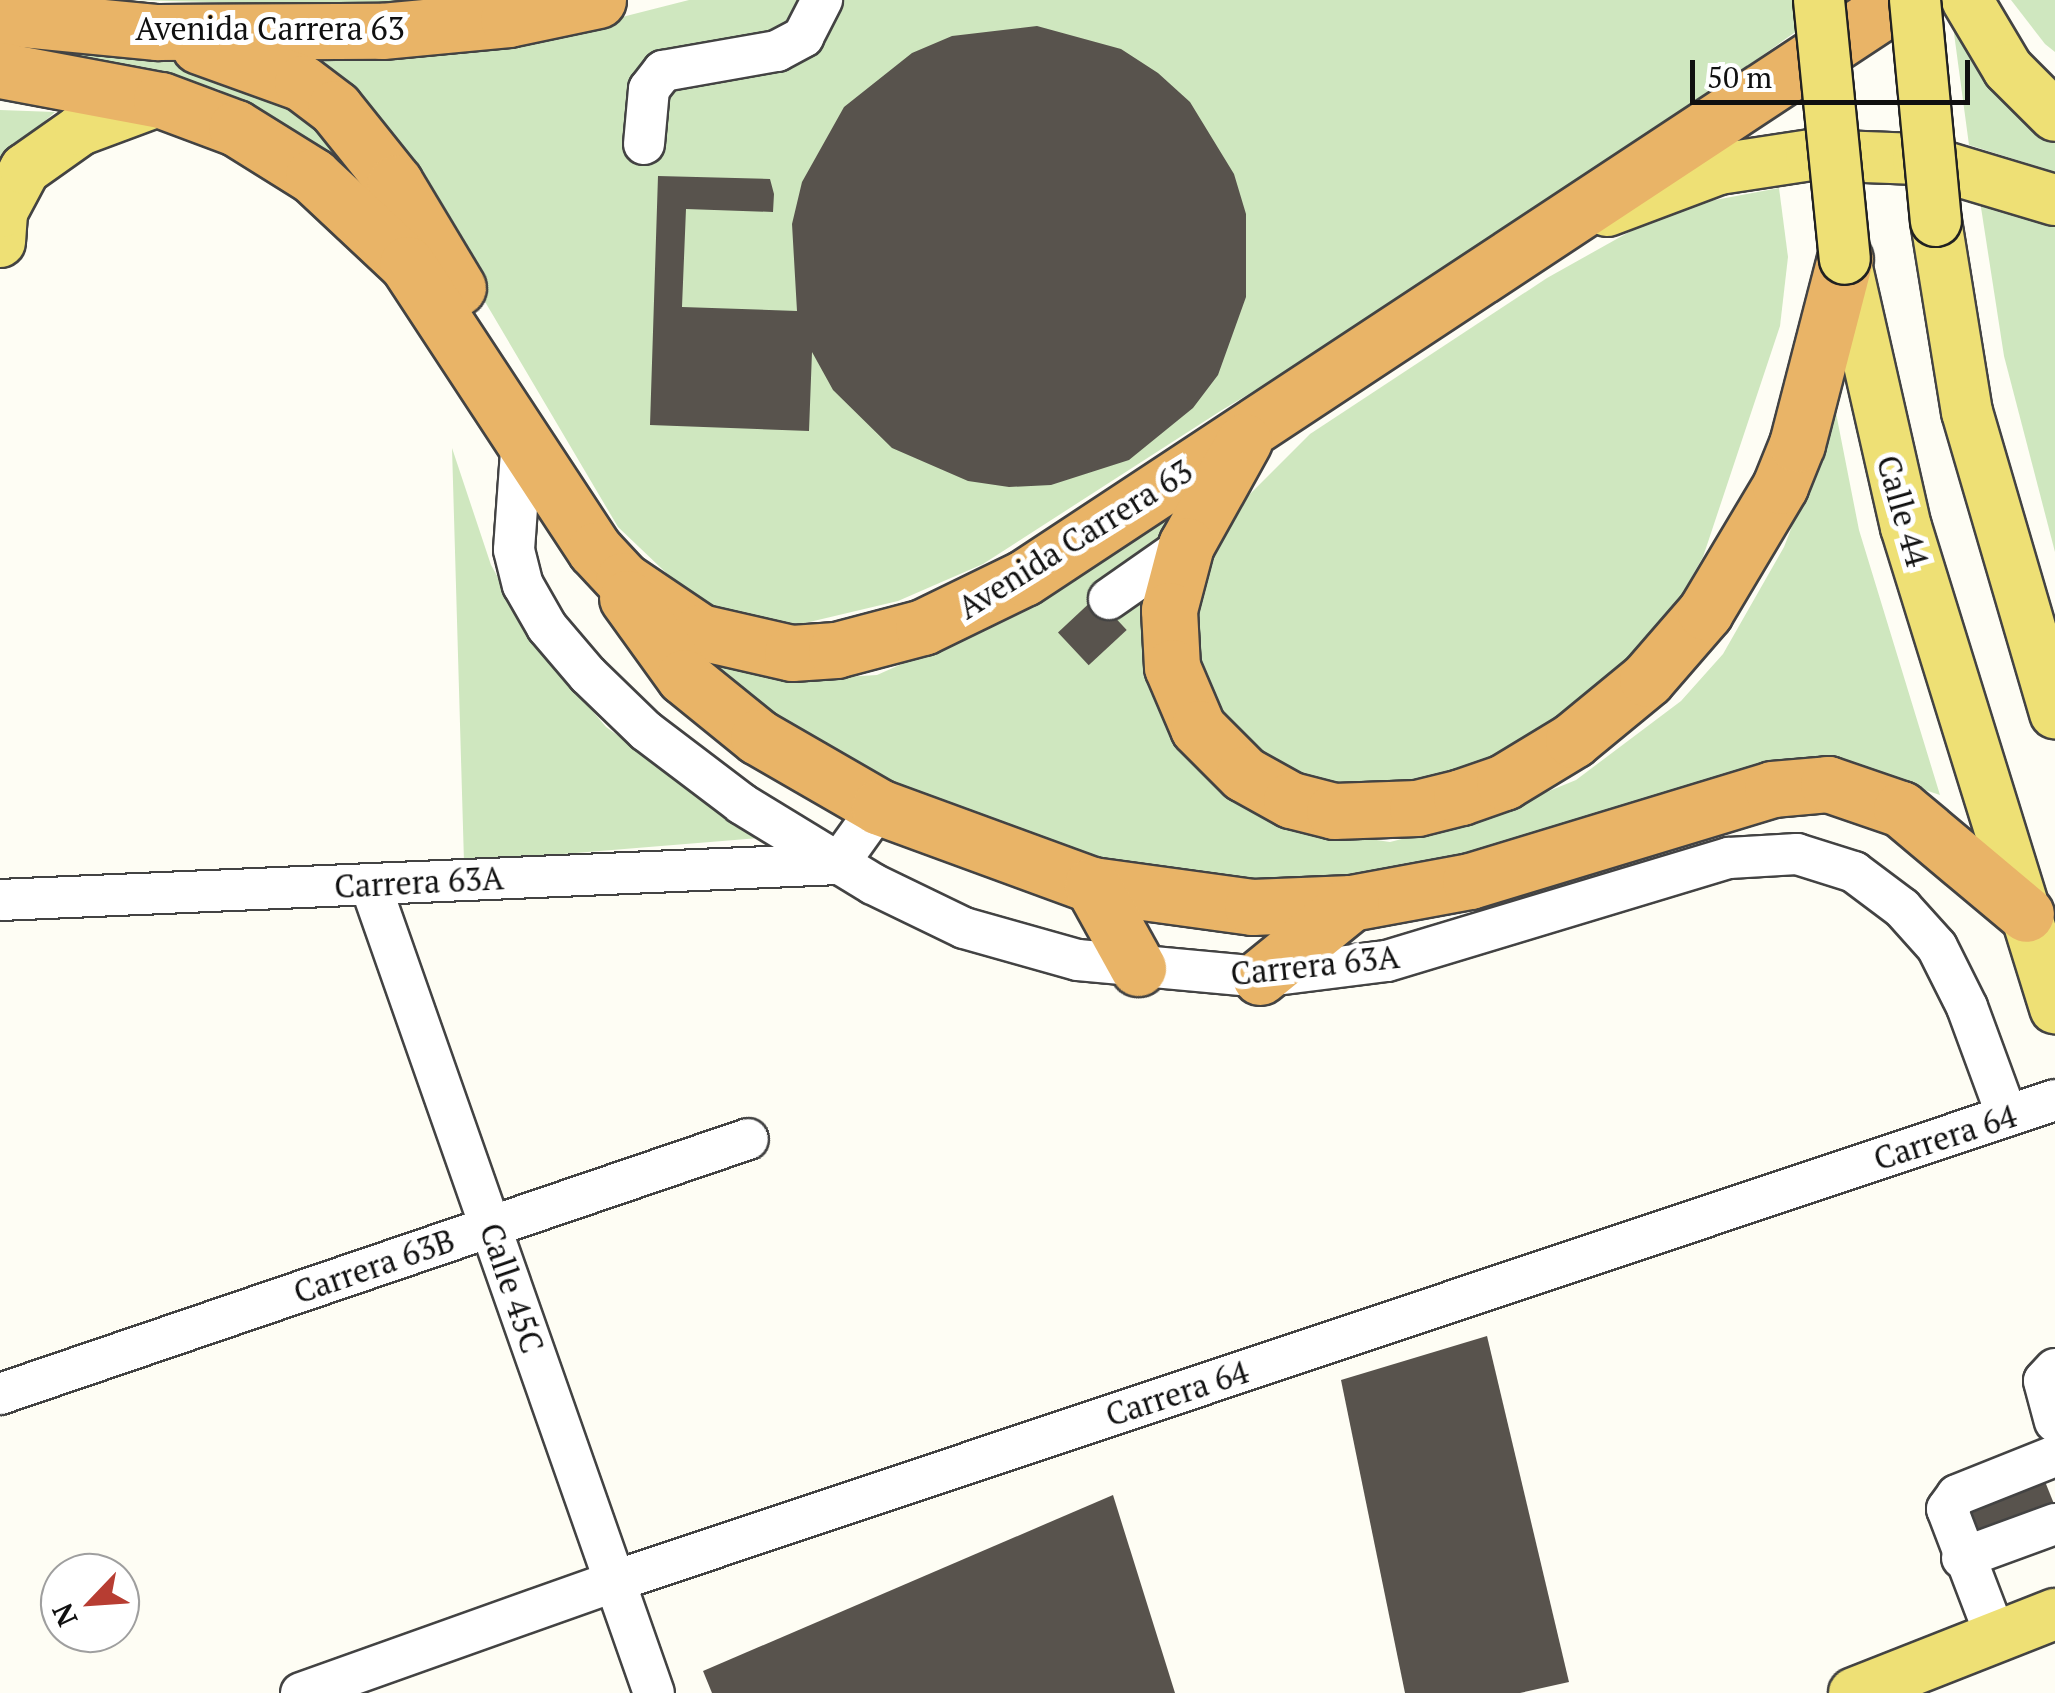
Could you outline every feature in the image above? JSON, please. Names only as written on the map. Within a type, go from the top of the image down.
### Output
[{"type":"highway","name":"Avenida Carrera 63","points":[[0,18],[157,32],[382,31],[508,19],[598,0]]},
{"type":"highway","name":"Avenida Carrera 63","points":[[0,70],[162,100],[274,148],[378,232],[439,308],[594,550],[657,608],[700,632],[746,647],[836,650],[962,613],[1552,235],[1900,0]]},
{"type":"highway","points":[[157,32],[269,70],[335,108],[440,250],[522,438]]},
{"type":"highway","points":[[1251,428],[1186,545],[1169,610],[1172,668],[1198,728],[1244,774],[1291,800],[1375,813],[1431,805],[1504,782],[1611,710],[1705,612],[1780,486],[1798,444],[1845,259]]},
{"type":"highway","points":[[594,550],[656,642],[716,708],[879,807],[1092,885],[1252,907],[1351,903],[1470,881],[1772,789],[1828,784],[1901,809],[2026,914]]},
{"type":"highway","points":[[1092,885],[1138,968]]},
{"type":"highway","points":[[1260,977],[1351,903]]},
{"type":"main road","name":"Calle 44","points":[[1819,0],[1845,259],[1906,526],[2055,1008]]},
{"type":"main road","points":[[1915,0],[1936,221],[1967,412],[2055,713]]},
{"type":"main road","points":[[1973,13],[2008,69],[2055,116]]},
{"type":"main road","points":[[0,242],[11,190],[38,157],[80,130],[162,100]]},
{"type":"main road","points":[[1552,235],[1719,169],[1811,155],[1918,159],[2055,200]]},
{"type":"main road","points":[[1854,1693],[2055,1614]]},
{"type":"street","points":[[644,144],[649,89],[663,71],[778,51],[803,37],[822,0]]},
{"type":"street","name":"Carrera 63A","points":[[522,438],[514,550],[523,585],[547,627],[685,762],[838,864],[964,928],[1021,947],[1138,968],[1260,977],[1387,961],[1729,858],[1797,854],[1854,872],[1902,908],[1936,947],[1967,1007],[2006,1116]]},
{"type":"street","points":[[1109,599],[1186,545]]},
{"type":"street","points":[[838,864],[879,807]]},
{"type":"street","name":"Carrera 63A","points":[[0,900],[838,864]]},
{"type":"street","name":"Calle 45C","points":[[370,884],[654,1693]]},
{"type":"street","name":"Carrera 64","points":[[302,1693],[615,1581],[2055,1100]]},
{"type":"street","name":"Carrera 63B","points":[[0,1394],[748,1138]]},
{"type":"street","points":[[2055,1369],[2044,1381],[2055,1422]]},
{"type":"street","points":[[1996,1637],[1962,1558],[1947,1508],[1957,1495],[2055,1456]]},
{"type":"street","points":[[1962,1558],[2055,1524]]},
{"type":"green space","points":[[131,0],[454,0],[357,6]]},
{"type":"green space","points":[[689,0],[1841,0],[1456,271],[1222,410],[983,564],[898,601],[801,624],[730,616],[682,588],[618,527],[432,212],[231,45],[434,54],[516,44]]},
{"type":"green space","points":[[2011,0],[2055,0],[2055,52],[2045,44]]},
{"type":"green space","points":[[1951,11],[2039,133],[2055,143],[2055,172],[1969,145]]},
{"type":"green space","points":[[0,37],[186,61],[318,113],[370,180],[218,89],[69,58],[0,52]]},
{"type":"green space","points":[[0,110],[55,112],[0,161]]},
{"type":"green space","points":[[1779,188],[1788,257],[1780,326],[1703,557],[1653,645],[1575,710],[1494,759],[1414,786],[1335,794],[1266,767],[1211,721],[1192,661],[1201,582],[1240,504],[1310,434],[1547,278],[1672,208]]},
{"type":"green space","points":[[1980,201],[2055,227],[2055,552],[2004,356]]},
{"type":"green space","points":[[1836,413],[1859,530],[1940,795],[1838,761],[1346,891],[1055,858],[827,755],[688,654],[781,681],[877,675],[1005,618],[1178,508],[1145,597],[1143,675],[1196,762],[1315,831],[1390,842],[1481,819],[1576,780],[1681,701],[1723,654],[1784,547]]},
{"type":"green space","points":[[452,448],[491,565],[535,643],[606,727],[759,838],[464,862]]},
{"type":"building","points":[[1037,26],[1121,49],[1158,73],[1190,102],[1234,174],[1246,214],[1246,297],[1218,375],[1193,408],[1129,460],[1051,485],[1009,487],[968,481],[892,448],[833,390],[812,352],[809,431],[650,425],[658,176],[770,179],[774,194],[773,212],[686,209],[682,307],[797,311],[792,224],[802,182],[844,107],[912,53],[952,36]]},
{"type":"building","points":[[1096,597],[1127,630],[1089,665],[1058,632]]},
{"type":"building","points":[[1487,1336],[1569,1682],[1520,1693],[1405,1693],[1341,1380]]},
{"type":"building","points":[[2044,1479],[2055,1506],[1967,1541],[1956,1515]]},
{"type":"building","points":[[1113,1495],[1175,1693],[712,1693],[703,1671]]}]
